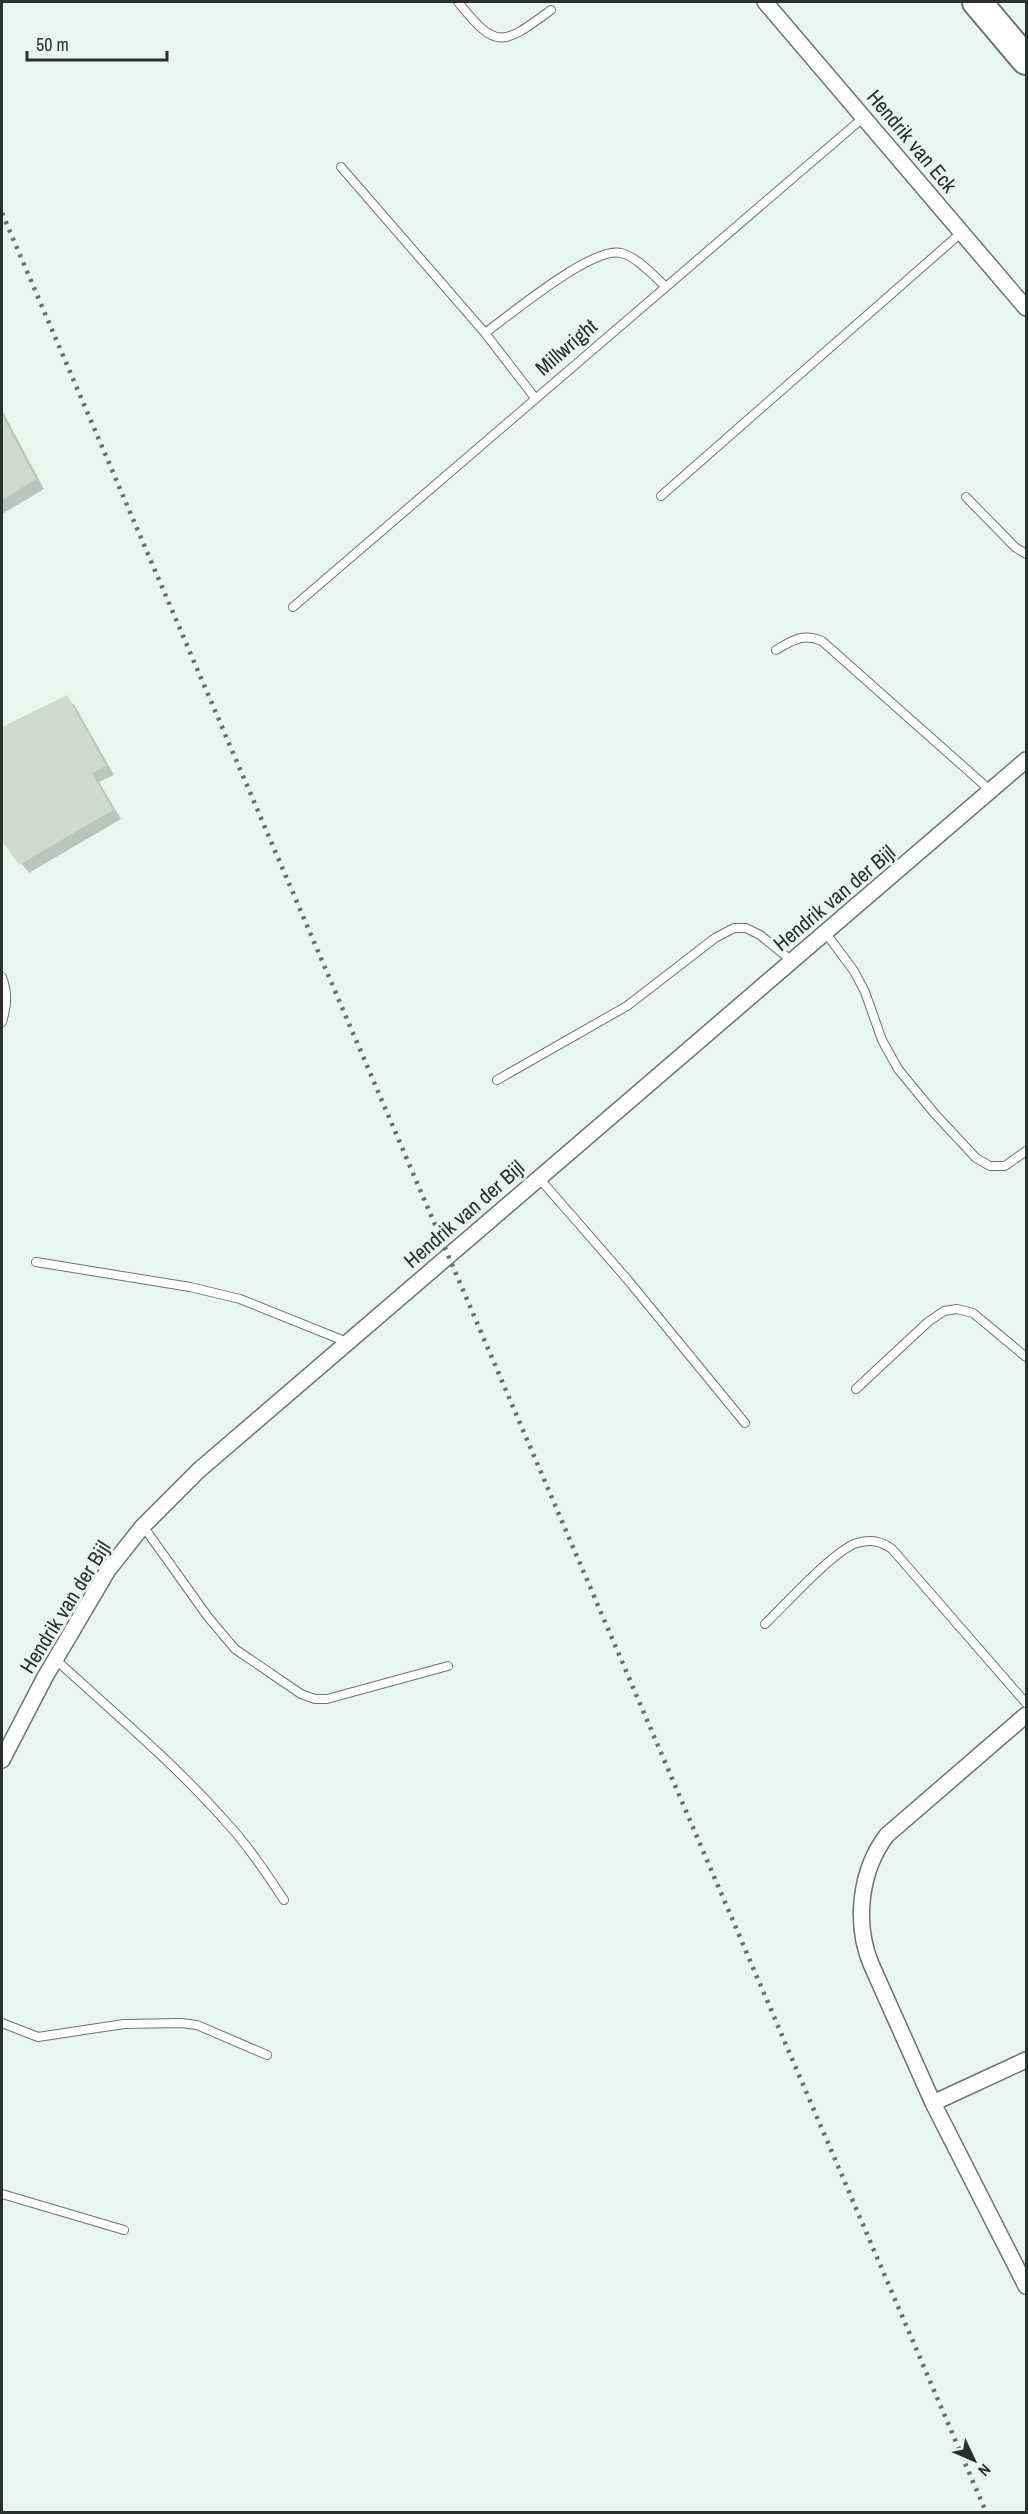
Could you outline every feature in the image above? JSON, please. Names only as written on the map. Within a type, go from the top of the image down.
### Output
[{"type":"highway","points":[[977,2],[1026,60]]},
{"type":"street","name":"Hendrik van Eck","points":[[765,2],[1026,308]]},
{"type":"street","name":"Hendrik van der Bijl","points":[[2,1760],[55,1659],[108,1570],[143,1526],[198,1471],[1026,760]]},
{"type":"street","points":[[1026,1715],[887,1836],[877,1851],[863,1888],[861,1907],[866,1953],[933,2103],[1022,2266],[1026,2286]]},
{"type":"street","points":[[933,2103],[1026,2060]]},
{"type":"lane","points":[[458,2],[484,32],[495,38],[508,37],[523,31],[551,10]]},
{"type":"lane","name":"Millwright","points":[[293,607],[864,117]]},
{"type":"lane","points":[[341,167],[485,333],[535,398]]},
{"type":"lane","points":[[662,496],[962,232]]},
{"type":"lane","points":[[485,333],[572,270],[602,253],[621,253],[639,263],[665,286]]},
{"type":"lane","points":[[966,497],[1014,547],[1026,554]]},
{"type":"lane","points":[[776,650],[797,637],[810,636],[822,641],[991,791]]},
{"type":"lane","points":[[497,1080],[627,1006],[715,938],[734,928],[746,928],[760,935],[792,961]]},
{"type":"lane","points":[[825,932],[854,972],[865,992],[882,1040],[898,1069],[935,1114],[976,1158],[990,1166],[1005,1166],[1026,1151]]},
{"type":"lane","points":[[2,977],[6,1007],[2,1022]]},
{"type":"lane","points":[[539,1178],[627,1279],[745,1423]]},
{"type":"lane","points":[[36,1262],[190,1287],[240,1299],[347,1342]]},
{"type":"lane","points":[[856,1389],[920,1329],[944,1311],[957,1309],[973,1312],[1026,1357]]},
{"type":"lane","points":[[143,1526],[208,1617],[235,1649],[301,1694],[315,1699],[327,1699],[448,1666]]},
{"type":"lane","points":[[765,1624],[843,1550],[870,1540],[882,1542],[892,1549],[1026,1703]]},
{"type":"lane","points":[[55,1659],[148,1744],[227,1822],[254,1855],[284,1900]]},
{"type":"lane","points":[[2,2024],[38,2037],[124,2024],[181,2023],[197,2025],[267,2055]]},
{"type":"lane","points":[[2,2194],[124,2230]]},
{"type":"building","points":[[2,415],[36,479],[2,500]]},
{"type":"building","points":[[67,695],[106,766],[92,773],[113,810],[19,865],[2,841],[2,727]]},
{"type":"railway","points":[[2,213],[986,2512]]}]
